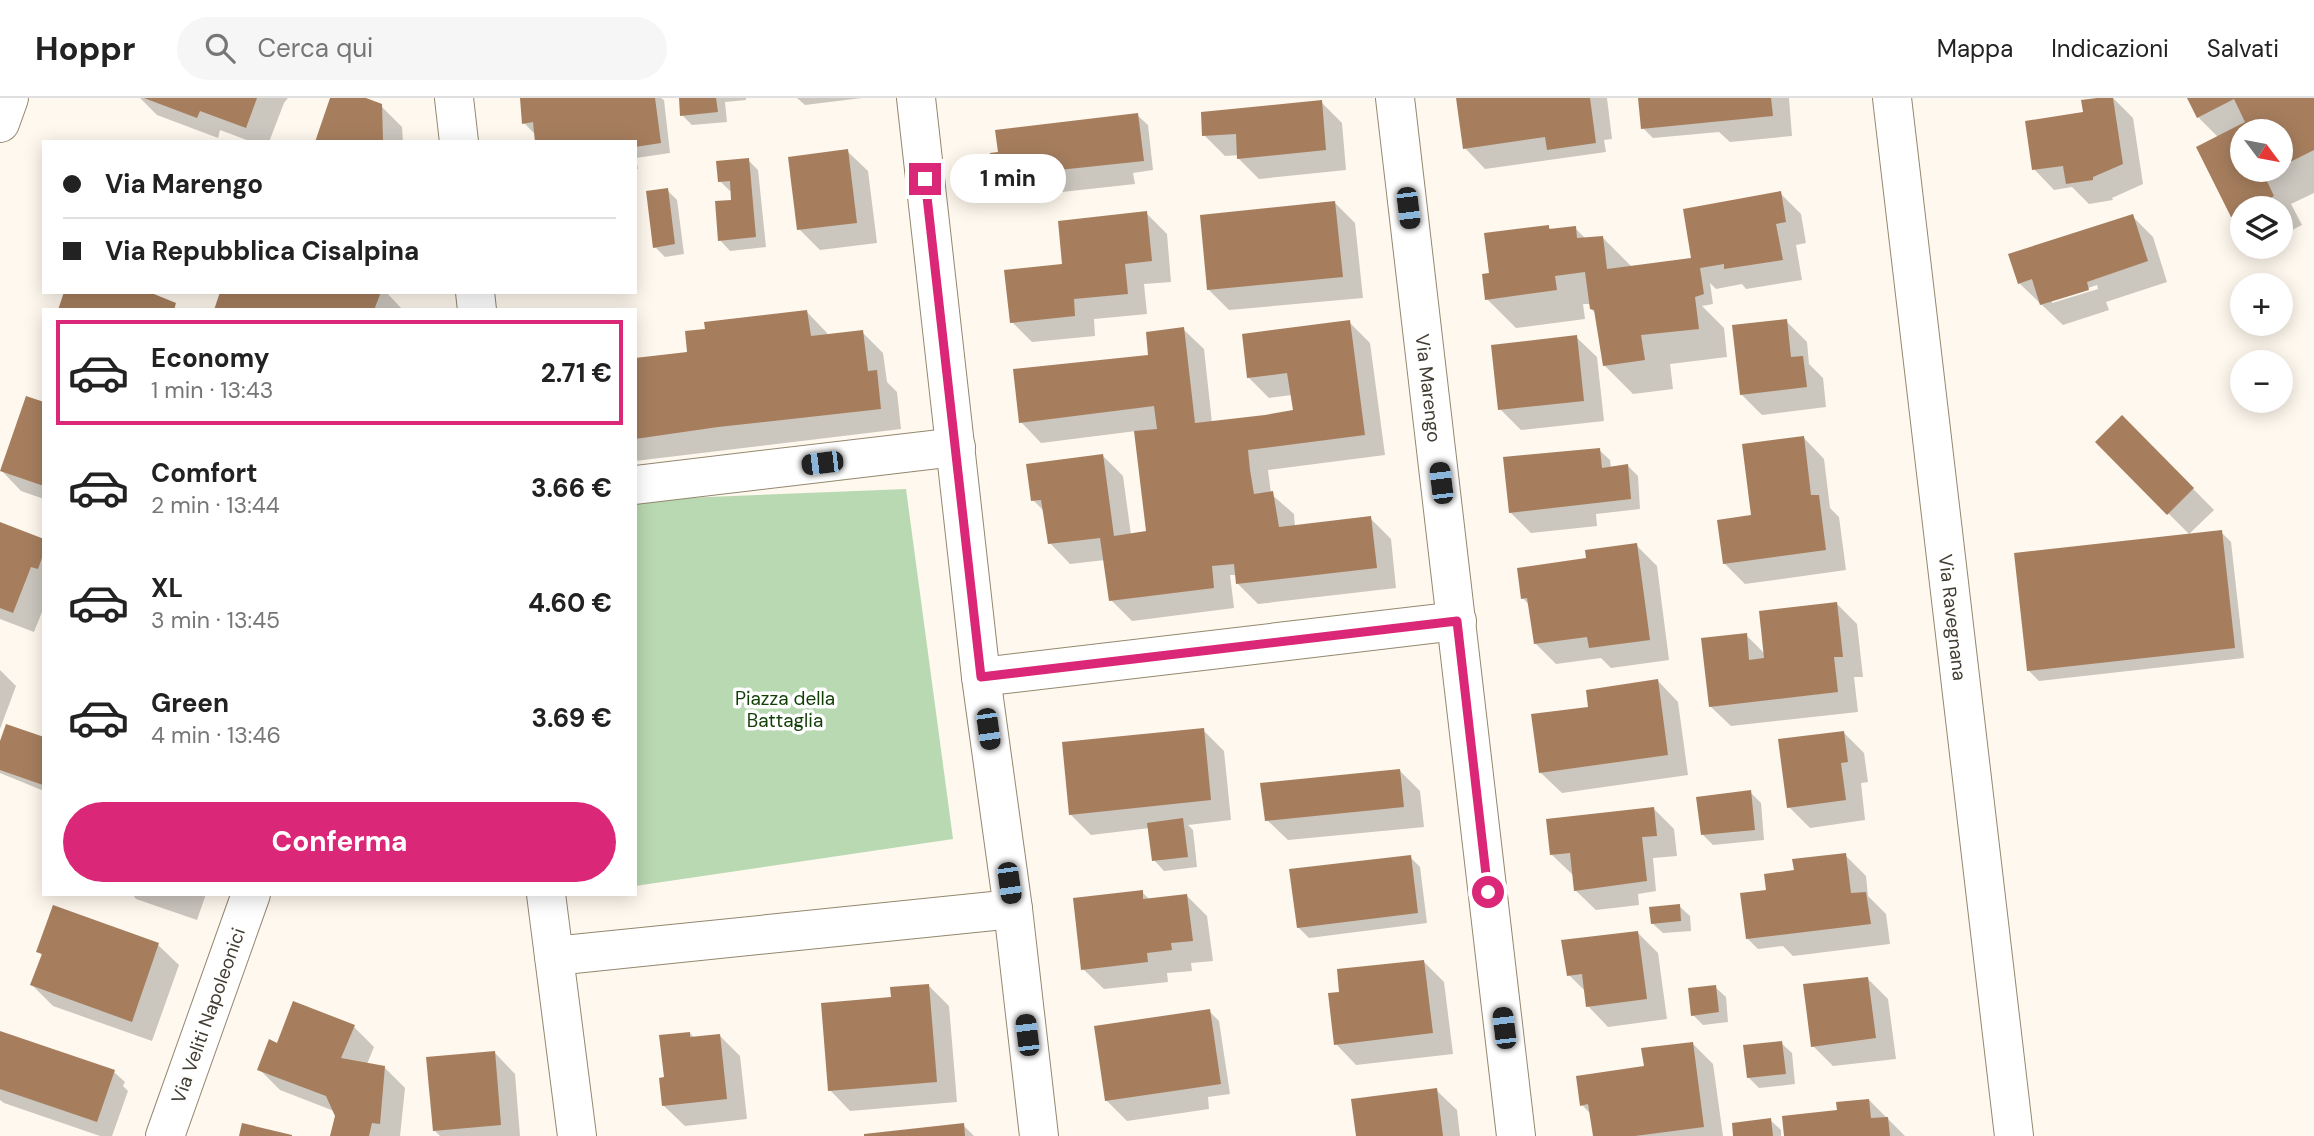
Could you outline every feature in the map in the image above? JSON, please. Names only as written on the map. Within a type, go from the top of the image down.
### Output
[{"type":"street","points":[[0,123],[9,98]]},
{"type":"street","points":[[454,98],[459,140]]},
{"type":"street","points":[[916,98],[981,677],[1013,909],[1039,1136]]},
{"type":"street","name":"Via Marengo","points":[[1395,98],[1516,1136]]},
{"type":"street","name":"Via Ravegnana","points":[[1892,98],[2014,1136]]},
{"type":"street","points":[[637,485],[956,447]]},
{"type":"street","points":[[981,677],[1457,621]]},
{"type":"street","name":"Via Veliti Napoleonici","points":[[165,1136],[250,896]]},
{"type":"street","points":[[546,896],[577,1136]]},
{"type":"street","points":[[554,956],[1013,909]]},
{"type":"green space","name":"Piazza della Battaglia","points":[[906,489],[953,839],[637,886],[637,500]]},
{"type":"building","points":[[144,98],[257,98],[246,128],[200,111],[197,118]]},
{"type":"building","points":[[330,98],[366,98],[382,104],[383,140],[316,140]]},
{"type":"building","points":[[520,98],[655,98],[661,143],[637,147],[637,140],[535,140],[533,122],[522,124]]},
{"type":"building","points":[[679,98],[716,98],[718,112],[680,116]]},
{"type":"building","points":[[1456,98],[1590,98],[1596,143],[1547,150],[1545,137],[1463,149]]},
{"type":"building","points":[[1638,98],[1771,98],[1773,116],[1641,129]]},
{"type":"building","points":[[2113,98],[2123,164],[2093,177],[2093,180],[2066,184],[2063,166],[2032,170],[2025,121],[2083,112],[2081,100]]},
{"type":"building","points":[[2187,98],[2314,98],[2314,150],[2293,160],[2293,119],[2244,119],[2234,99],[2197,118]]},
{"type":"building","points":[[1322,100],[1326,150],[1237,159],[1236,134],[1202,136],[1201,112]]},
{"type":"building","points":[[1138,113],[1144,161],[993,177],[990,153],[998,152],[995,130]]},
{"type":"building","points":[[2230,130],[2230,182],[2267,182],[2274,196],[2230,196],[2230,215],[2196,147]]},
{"type":"building","points":[[848,149],[857,223],[797,230],[788,157]]},
{"type":"building","points":[[749,158],[756,237],[718,241],[715,201],[731,200],[730,181],[718,182],[716,161]]},
{"type":"building","points":[[668,188],[675,244],[653,248],[646,191]]},
{"type":"building","points":[[1781,191],[1786,222],[1776,224],[1783,260],[1724,269],[1724,264],[1700,268],[1704,294],[1695,297],[1699,329],[1641,335],[1645,360],[1603,366],[1585,272],[1555,276],[1557,290],[1485,300],[1482,274],[1489,273],[1484,233],[1549,225],[1549,229],[1576,226],[1577,238],[1603,236],[1607,269],[1691,258],[1683,209]]},
{"type":"building","points":[[1335,201],[1343,277],[1207,290],[1200,215]]},
{"type":"building","points":[[1147,211],[1152,261],[1125,264],[1128,294],[1074,299],[1075,316],[1010,323],[1004,270],[1062,264],[1058,221]]},
{"type":"building","points":[[2133,214],[2148,261],[2087,282],[2089,290],[2040,305],[2032,279],[2018,284],[2008,254]]},
{"type":"building","points":[[63,294],[154,294],[176,303],[175,308],[59,308]]},
{"type":"building","points":[[219,294],[380,294],[375,308],[215,308]]},
{"type":"building","points":[[807,310],[811,336],[863,330],[868,371],[877,370],[881,409],[637,439],[637,358],[687,352],[685,331],[705,329],[704,322]]},
{"type":"building","points":[[1787,319],[1791,357],[1803,356],[1807,387],[1740,395],[1732,325]]},
{"type":"building","points":[[1350,320],[1365,435],[1248,450],[1250,470],[1254,494],[1273,491],[1279,527],[1371,516],[1377,568],[1236,584],[1234,564],[1212,566],[1214,588],[1109,601],[1100,538],[1048,544],[1041,500],[1031,501],[1026,464],[1103,454],[1114,536],[1146,531],[1134,431],[1157,429],[1154,406],[1019,423],[1013,369],[1148,355],[1146,332],[1184,327],[1195,423],[1265,415],[1293,410],[1287,373],[1247,378],[1242,334]]},
{"type":"building","points":[[1577,335],[1584,401],[1498,410],[1491,345]]},
{"type":"building","points":[[26,396],[42,401],[42,485],[0,471]]},
{"type":"building","points":[[2122,415],[2194,488],[2167,515],[2095,442]]},
{"type":"building","points":[[1804,436],[1811,495],[1819,495],[1826,550],[1723,564],[1717,520],[1751,515],[1742,444]]},
{"type":"building","points":[[1600,448],[1602,468],[1628,464],[1631,499],[1509,513],[1503,457]]},
{"type":"building","points":[[0,522],[42,538],[42,558],[38,569],[31,567],[13,613],[0,608]]},
{"type":"building","points":[[2222,530],[2235,648],[2027,671],[2014,553]]},
{"type":"building","points":[[1637,543],[1650,640],[1589,648],[1587,637],[1534,644],[1527,598],[1521,599],[1517,568],[1586,558],[1585,550]]},
{"type":"building","points":[[1837,602],[1843,657],[1834,657],[1838,692],[1709,707],[1701,638],[1747,633],[1749,660],[1764,658],[1759,611]]},
{"type":"building","points":[[1658,679],[1668,755],[1539,773],[1531,714],[1588,707],[1586,690]]},
{"type":"building","points":[[6,724],[42,736],[42,785],[0,770],[0,741]]},
{"type":"building","points":[[1204,728],[1211,800],[1069,815],[1062,742]]},
{"type":"building","points":[[1844,731],[1848,762],[1841,763],[1846,800],[1787,808],[1778,739]]},
{"type":"building","points":[[1400,769],[1404,807],[1265,821],[1260,783]]},
{"type":"building","points":[[1751,790],[1755,830],[1701,835],[1696,797]]},
{"type":"building","points":[[1654,807],[1657,836],[1642,837],[1647,881],[1574,891],[1570,853],[1550,855],[1546,819]]},
{"type":"building","points":[[1183,818],[1188,857],[1152,861],[1147,823]]},
{"type":"building","points":[[1846,853],[1851,893],[1866,892],[1871,924],[1746,939],[1740,893],[1766,890],[1764,874],[1794,870],[1792,859]]},
{"type":"building","points":[[1411,855],[1418,913],[1297,928],[1289,869]]},
{"type":"building","points":[[1143,890],[1143,899],[1187,894],[1193,941],[1171,943],[1172,950],[1147,953],[1148,962],[1081,970],[1073,898]]},
{"type":"building","points":[[1680,904],[1681,921],[1651,924],[1649,907]]},
{"type":"building","points":[[53,905],[159,943],[132,1022],[30,985],[42,954],[36,952]]},
{"type":"building","points":[[1638,931],[1647,999],[1586,1007],[1582,974],[1567,976],[1561,940]]},
{"type":"building","points":[[1424,960],[1433,1033],[1334,1045],[1328,993],[1339,992],[1337,969]]},
{"type":"building","points":[[1868,977],[1876,1038],[1811,1047],[1803,984]]},
{"type":"building","points":[[929,984],[937,1082],[828,1091],[821,1003],[891,997],[890,987]]},
{"type":"building","points":[[1716,985],[1719,1012],[1691,1016],[1688,988]]},
{"type":"building","points":[[293,1001],[355,1025],[341,1058],[385,1066],[380,1124],[372,1123],[369,1136],[330,1136],[335,1116],[326,1096],[257,1070],[269,1039],[277,1043]]},
{"type":"building","points":[[1210,1009],[1221,1084],[1105,1101],[1094,1026]]},
{"type":"building","points":[[0,1031],[115,1070],[97,1122],[0,1089]]},
{"type":"building","points":[[690,1032],[690,1037],[720,1034],[727,1099],[662,1106],[659,1078],[664,1077],[659,1035]]},
{"type":"building","points":[[1782,1041],[1786,1074],[1747,1078],[1743,1045]]},
{"type":"building","points":[[1693,1042],[1704,1127],[1635,1136],[1593,1136],[1588,1104],[1580,1106],[1576,1076],[1644,1066],[1641,1048]]},
{"type":"building","points":[[495,1051],[501,1125],[433,1131],[426,1057]]},
{"type":"building","points":[[1437,1088],[1443,1136],[1356,1136],[1351,1099]]},
{"type":"building","points":[[1869,1099],[1871,1118],[1888,1117],[1890,1136],[1784,1136],[1782,1116],[1837,1110],[1836,1102]]},
{"type":"building","points":[[1771,1118],[1773,1136],[1733,1136],[1732,1123]]},
{"type":"building","points":[[242,1123],[292,1135],[292,1136],[239,1136]]},
{"type":"building","points":[[964,1123],[965,1136],[864,1136],[864,1134]]},
{"type":"route","points":[[925,179],[981,677],[1457,621],[1488,892]]}]
